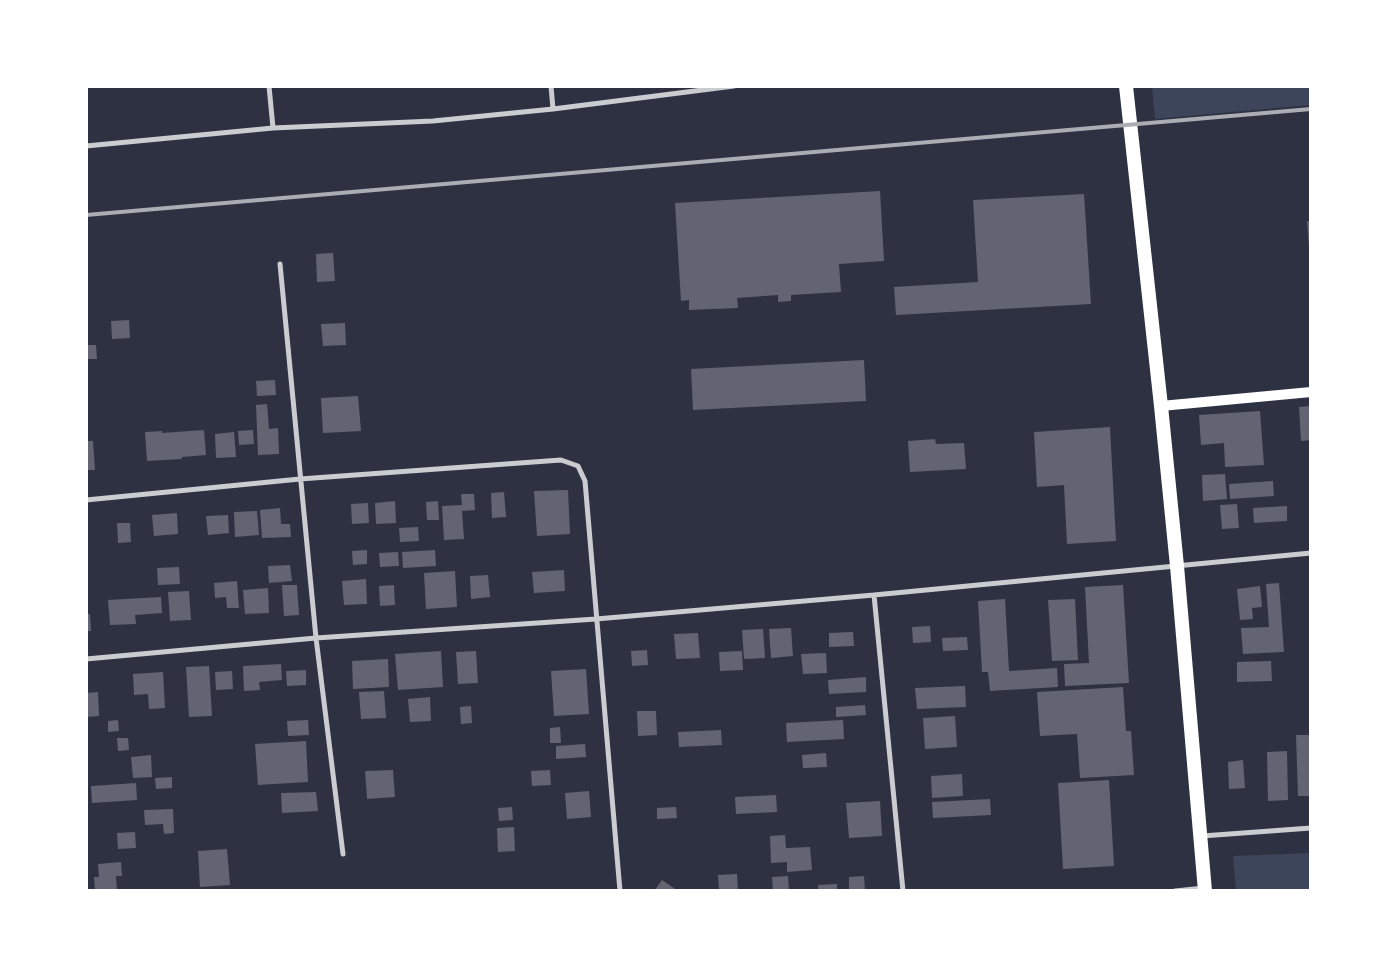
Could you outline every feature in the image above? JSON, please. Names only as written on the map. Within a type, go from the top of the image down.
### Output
[{"type":"highway","points":[[1126,86],[1177,566],[1205,889]]},
{"type":"main road","points":[[1161,406],[1311,392]]},
{"type":"street","points":[[269,86],[273,128]]},
{"type":"street","points":[[551,86],[553,109]]},
{"type":"street","points":[[86,146],[273,128],[433,121],[553,109],[734,86]]},
{"type":"street","points":[[280,264],[316,638],[343,854]]},
{"type":"street","points":[[86,500],[300,479],[561,460],[578,466],[584,481],[620,891]]},
{"type":"street","points":[[86,659],[316,638],[596,618],[874,595],[1311,553]]},
{"type":"street","points":[[874,595],[903,891]]},
{"type":"street","points":[[1201,836],[1311,828]]},
{"type":"street","points":[[1175,891],[1205,889]]},
{"type":"shaded area","points":[[1152,86],[1311,86],[1311,105],[1155,119]]},
{"type":"shaded area","points":[[1311,853],[1311,891],[1236,891],[1233,856]]},
{"type":"building","points":[[880,191],[884,261],[839,264],[841,292],[791,295],[791,301],[778,302],[778,295],[737,298],[738,308],[689,310],[689,300],[681,301],[675,203]]},
{"type":"building","points":[[1084,194],[1091,304],[896,315],[894,287],[978,282],[973,200]]},
{"type":"building","points":[[1307,221],[1311,221],[1311,247],[1309,247]]},
{"type":"building","points":[[333,253],[335,281],[317,282],[316,254]]},
{"type":"building","points":[[129,320],[130,338],[112,339],[111,321]]},
{"type":"building","points":[[345,323],[346,345],[323,346],[321,324]]},
{"type":"building","points":[[86,345],[96,345],[97,359],[86,359]]},
{"type":"building","points":[[864,360],[866,401],[693,410],[691,369]]},
{"type":"building","points":[[275,380],[276,395],[257,396],[256,381]]},
{"type":"building","points":[[358,396],[361,431],[323,433],[321,398]]},
{"type":"building","points":[[267,404],[269,429],[278,428],[279,454],[258,455],[256,405]]},
{"type":"building","points":[[1311,406],[1311,440],[1301,441],[1299,407]]},
{"type":"building","points":[[1260,411],[1264,465],[1225,467],[1224,443],[1201,445],[1199,415]]},
{"type":"building","points":[[1110,427],[1116,541],[1067,544],[1064,485],[1037,487],[1034,432]]},
{"type":"building","points":[[204,430],[206,455],[182,457],[182,459],[147,461],[145,432],[162,431],[162,433]]},
{"type":"building","points":[[253,430],[254,444],[239,445],[238,431]]},
{"type":"building","points":[[234,432],[236,457],[216,458],[215,434]]},
{"type":"building","points":[[935,439],[936,444],[964,443],[966,469],[910,472],[908,441]]},
{"type":"building","points":[[86,441],[93,441],[95,470],[86,470]]},
{"type":"building","points":[[1225,474],[1227,499],[1203,501],[1202,475]]},
{"type":"building","points":[[1273,481],[1274,496],[1230,499],[1229,484]]},
{"type":"building","points":[[568,490],[570,534],[537,536],[534,491]]},
{"type":"building","points":[[504,492],[506,517],[492,518],[491,493]]},
{"type":"building","points":[[461,494],[474,494],[475,510],[462,511],[464,539],[444,540],[442,506],[462,505]]},
{"type":"building","points":[[395,501],[396,523],[376,524],[375,503]]},
{"type":"building","points":[[438,501],[439,520],[427,520],[426,502]]},
{"type":"building","points":[[368,503],[369,523],[352,524],[351,504]]},
{"type":"building","points":[[1237,504],[1239,528],[1222,529],[1220,505]]},
{"type":"building","points":[[1287,506],[1287,521],[1254,523],[1253,508]]},
{"type":"building","points":[[280,508],[281,524],[290,524],[291,537],[262,538],[260,510]]},
{"type":"building","points":[[257,511],[259,535],[235,537],[234,512]]},
{"type":"building","points":[[177,513],[178,534],[154,536],[152,515]]},
{"type":"building","points":[[228,515],[229,533],[208,535],[206,516]]},
{"type":"building","points":[[117,523],[130,523],[131,542],[118,543]]},
{"type":"building","points":[[418,527],[419,541],[400,542],[399,528]]},
{"type":"building","points":[[367,550],[367,564],[353,565],[352,551]]},
{"type":"building","points":[[435,550],[436,566],[403,568],[402,552]]},
{"type":"building","points":[[398,552],[399,566],[380,567],[379,553]]},
{"type":"building","points":[[290,565],[292,581],[269,583],[268,566]]},
{"type":"building","points":[[179,567],[180,584],[158,585],[157,568]]},
{"type":"building","points":[[564,570],[565,591],[534,593],[532,572]]},
{"type":"building","points":[[455,571],[457,607],[426,609],[424,573]]},
{"type":"building","points":[[488,575],[490,597],[471,599],[470,576]]},
{"type":"building","points":[[366,579],[367,604],[344,605],[342,581]]},
{"type":"building","points":[[237,581],[239,608],[227,608],[226,597],[215,598],[214,583]]},
{"type":"building","points":[[1279,583],[1284,652],[1243,654],[1241,628],[1269,627],[1266,584]]},
{"type":"building","points":[[282,585],[297,585],[299,615],[284,616]]},
{"type":"building","points":[[394,585],[395,605],[380,606],[379,586]]},
{"type":"building","points":[[1123,585],[1129,683],[1065,686],[1064,664],[1089,663],[1085,587]]},
{"type":"building","points":[[1260,586],[1262,607],[1252,608],[1253,619],[1240,620],[1237,589]]},
{"type":"building","points":[[268,588],[269,613],[245,614],[243,590]]},
{"type":"building","points":[[189,591],[191,620],[170,621],[168,592]]},
{"type":"building","points":[[161,597],[162,613],[135,615],[136,624],[110,625],[108,600]]},
{"type":"building","points":[[1005,599],[1009,671],[1057,668],[1058,687],[990,691],[988,672],[982,672],[978,601]]},
{"type":"building","points":[[1075,599],[1078,660],[1052,661],[1048,600]]},
{"type":"building","points":[[86,614],[90,614],[91,631],[86,631]]},
{"type":"building","points":[[930,626],[931,642],[913,643],[912,627]]},
{"type":"building","points":[[791,628],[793,656],[771,658],[769,629]]},
{"type":"building","points":[[763,629],[765,658],[744,659],[742,630]]},
{"type":"building","points":[[853,632],[854,646],[829,647],[829,633]]},
{"type":"building","points":[[698,633],[700,658],[676,659],[674,634]]},
{"type":"building","points":[[967,637],[968,650],[943,651],[942,638]]},
{"type":"building","points":[[647,650],[648,665],[632,666],[631,651]]},
{"type":"building","points":[[441,651],[443,687],[398,690],[395,654]]},
{"type":"building","points":[[476,651],[478,683],[458,684],[456,652]]},
{"type":"building","points":[[742,651],[743,670],[720,671],[719,652]]},
{"type":"building","points":[[826,653],[827,673],[803,674],[801,654]]},
{"type":"building","points":[[388,659],[389,687],[353,689],[352,661]]},
{"type":"building","points":[[1271,661],[1272,681],[1237,682],[1237,662]]},
{"type":"building","points":[[281,664],[282,680],[259,682],[260,690],[244,691],[243,666]]},
{"type":"building","points":[[209,666],[212,716],[189,717],[186,667]]},
{"type":"building","points":[[586,669],[589,714],[554,716],[551,671]]},
{"type":"building","points":[[306,670],[306,685],[287,686],[286,671]]},
{"type":"building","points":[[232,671],[233,689],[216,690],[215,672]]},
{"type":"building","points":[[163,672],[165,708],[149,709],[148,694],[134,695],[133,674]]},
{"type":"building","points":[[866,677],[866,692],[829,694],[828,680]]},
{"type":"building","points":[[965,686],[966,707],[917,709],[915,688]]},
{"type":"building","points":[[1123,687],[1126,731],[1131,731],[1134,775],[1080,778],[1077,734],[1040,736],[1037,692]]},
{"type":"building","points":[[384,691],[386,718],[361,719],[359,692]]},
{"type":"building","points":[[98,692],[99,716],[86,717],[86,693]]},
{"type":"building","points":[[430,697],[431,721],[410,722],[408,699]]},
{"type":"building","points":[[865,705],[866,715],[836,717],[836,707]]},
{"type":"building","points":[[471,706],[472,723],[461,724],[460,707]]},
{"type":"building","points":[[637,711],[656,711],[657,735],[638,736]]},
{"type":"building","points":[[955,716],[957,747],[925,749],[923,718]]},
{"type":"building","points":[[118,720],[119,731],[108,732],[108,721]]},
{"type":"building","points":[[308,720],[309,735],[288,736],[287,721]]},
{"type":"building","points":[[843,720],[844,739],[787,742],[786,723]]},
{"type":"building","points":[[560,727],[561,743],[550,743],[550,728]]},
{"type":"building","points":[[721,730],[722,745],[679,747],[678,732]]},
{"type":"building","points":[[1296,735],[1311,735],[1311,796],[1298,796]]},
{"type":"building","points":[[117,738],[128,738],[129,750],[118,751]]},
{"type":"building","points":[[306,741],[308,782],[258,785],[255,744]]},
{"type":"building","points":[[585,744],[586,757],[556,759],[556,746]]},
{"type":"building","points":[[1287,751],[1288,800],[1268,801],[1267,752]]},
{"type":"building","points":[[826,753],[827,767],[803,768],[802,755]]},
{"type":"building","points":[[151,755],[152,777],[133,778],[131,757]]},
{"type":"building","points":[[1243,760],[1245,788],[1229,789],[1228,762]]},
{"type":"building","points":[[393,770],[395,797],[367,799],[365,771]]},
{"type":"building","points":[[550,770],[551,785],[532,786],[531,771]]},
{"type":"building","points":[[962,774],[963,796],[932,798],[931,776]]},
{"type":"building","points":[[172,777],[172,788],[156,789],[155,778]]},
{"type":"building","points":[[1109,780],[1114,866],[1063,869],[1058,783]]},
{"type":"building","points":[[136,783],[137,800],[92,803],[91,786]]},
{"type":"building","points":[[589,791],[591,817],[567,819],[565,793]]},
{"type":"building","points":[[316,792],[318,811],[282,813],[281,793]]},
{"type":"building","points":[[776,795],[777,812],[736,814],[735,797]]},
{"type":"building","points":[[990,799],[991,815],[933,818],[932,802]]},
{"type":"building","points":[[880,801],[882,836],[849,838],[846,803]]},
{"type":"building","points":[[512,807],[513,820],[499,821],[498,808]]},
{"type":"building","points":[[676,807],[677,818],[657,819],[657,808]]},
{"type":"building","points":[[173,809],[174,833],[164,834],[163,824],[145,825],[144,810]]},
{"type":"building","points":[[514,827],[515,851],[498,852],[497,828]]},
{"type":"building","points":[[135,832],[136,848],[118,849],[117,833]]},
{"type":"building","points":[[785,835],[786,848],[810,847],[812,870],[787,872],[787,862],[771,863],[770,836]]},
{"type":"building","points":[[227,849],[230,885],[200,887],[198,851]]},
{"type":"building","points":[[121,862],[122,876],[116,876],[117,891],[95,891],[94,877],[99,877],[98,864]]},
{"type":"building","points":[[737,874],[738,891],[719,891],[718,875]]},
{"type":"building","points":[[788,876],[789,891],[773,891],[772,877]]},
{"type":"building","points":[[864,876],[865,891],[849,891],[849,877]]},
{"type":"building","points":[[662,880],[678,891],[654,891]]},
{"type":"building","points":[[837,884],[837,891],[818,891],[818,885]]},
{"type":"railway","points":[[86,215],[1311,109]]}]
